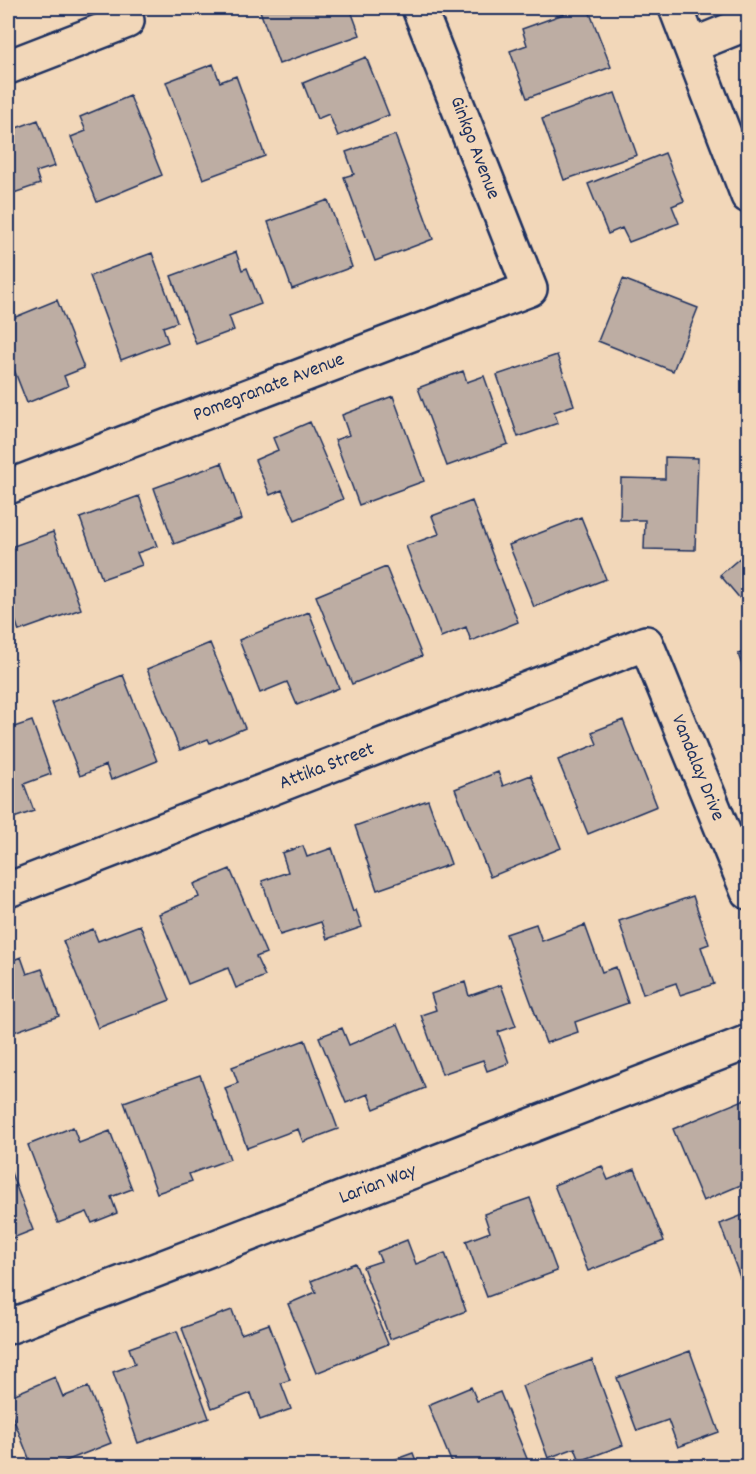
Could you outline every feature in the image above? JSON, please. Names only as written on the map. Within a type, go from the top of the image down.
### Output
[{"type":"street","name":"Ginkgo Avenue","points":[[419,8],[530,289]]},
{"type":"street","points":[[676,8],[748,196]]},
{"type":"street","points":[[8,67],[127,21]]},
{"type":"street","points":[[691,46],[748,23]]},
{"type":"street","name":"Pomegranate Avenue","points":[[8,487],[530,289]]},
{"type":"street","name":"Attika Street","points":[[8,890],[646,643]]},
{"type":"street","name":"Vandalay Drive","points":[[646,643],[748,892]]},
{"type":"street","name":"Larian Way","points":[[8,1327],[748,1042]]},
{"type":"building","points":[[259,8],[350,8],[360,35],[279,64]]},
{"type":"building","points":[[580,8],[588,8],[611,67],[527,98],[510,51],[527,45],[522,29]]},
{"type":"building","points":[[366,57],[389,115],[338,136],[329,114],[317,119],[303,83]]},
{"type":"building","points":[[213,64],[220,82],[236,76],[265,156],[203,179],[166,82]]},
{"type":"building","points":[[615,93],[637,155],[564,180],[542,119]]},
{"type":"building","points":[[130,96],[162,175],[97,202],[71,137],[86,131],[80,117]]},
{"type":"building","points":[[38,120],[55,166],[36,172],[40,184],[8,195],[8,131]]},
{"type":"building","points":[[395,135],[433,239],[375,261],[344,177],[354,174],[346,152]]},
{"type":"building","points":[[665,153],[684,201],[672,206],[679,223],[629,242],[622,228],[608,234],[588,184]]},
{"type":"building","points":[[328,200],[352,267],[292,289],[268,222]]},
{"type":"building","points":[[236,252],[242,270],[247,268],[261,304],[229,316],[234,330],[196,344],[171,276]]},
{"type":"building","points":[[152,253],[177,322],[163,327],[168,342],[121,360],[90,276]]},
{"type":"building","points":[[623,279],[698,308],[673,371],[598,341]]},
{"type":"building","points":[[57,300],[84,368],[64,376],[68,386],[27,403],[8,354],[8,320]]},
{"type":"building","points":[[557,355],[574,405],[554,412],[558,423],[518,437],[497,375]]},
{"type":"building","points":[[463,371],[467,382],[484,376],[508,444],[447,466],[418,388]]},
{"type":"building","points":[[393,396],[424,481],[359,505],[335,440],[349,435],[342,415]]},
{"type":"building","points":[[310,422],[343,499],[295,520],[282,490],[270,495],[255,460],[278,450],[273,438]]},
{"type":"building","points":[[665,457],[698,458],[695,550],[644,549],[645,520],[620,520],[621,478],[665,479]]},
{"type":"building","points":[[222,463],[242,519],[174,544],[154,488]]},
{"type":"building","points":[[139,496],[157,546],[137,553],[142,565],[102,579],[80,518]]},
{"type":"building","points":[[472,501],[518,622],[471,641],[466,627],[441,637],[406,546],[439,534],[432,516]]},
{"type":"building","points":[[581,517],[606,579],[534,607],[509,545]]},
{"type":"building","points":[[53,532],[81,609],[19,631],[8,599],[8,548]]},
{"type":"building","points":[[748,551],[748,608],[720,575]]},
{"type":"building","points":[[386,567],[422,656],[352,684],[316,596]]},
{"type":"building","points":[[309,612],[339,688],[297,705],[287,682],[260,693],[239,640]]},
{"type":"building","points":[[210,643],[245,728],[210,743],[208,739],[180,750],[147,669]]},
{"type":"building","points":[[748,651],[748,682],[738,654]]},
{"type":"building","points":[[123,675],[157,761],[111,780],[106,765],[80,776],[52,703]]},
{"type":"building","points":[[623,720],[657,806],[588,834],[558,760],[597,744],[592,732]]},
{"type":"building","points":[[32,721],[51,774],[24,784],[34,811],[8,820],[8,729]]},
{"type":"building","points":[[498,772],[503,786],[531,775],[561,848],[490,877],[455,789]]},
{"type":"building","points":[[428,800],[451,864],[377,890],[355,826]]},
{"type":"building","points":[[303,846],[307,857],[332,848],[353,912],[356,910],[362,927],[327,939],[321,922],[280,935],[262,881],[288,872],[282,853]]},
{"type":"building","points":[[230,869],[266,953],[256,957],[265,976],[236,988],[228,968],[188,984],[159,914],[199,897],[194,884]]},
{"type":"building","points":[[693,896],[709,944],[701,947],[714,984],[680,995],[676,983],[643,994],[619,921]]},
{"type":"building","points":[[536,924],[542,941],[585,925],[602,972],[616,967],[628,1003],[575,1022],[578,1032],[546,1043],[506,934]]},
{"type":"building","points":[[140,925],[170,1000],[98,1028],[63,941],[93,929],[98,941]]},
{"type":"building","points":[[21,957],[27,974],[42,969],[59,1016],[8,1034],[8,962]]},
{"type":"building","points":[[465,982],[469,996],[501,985],[516,1026],[498,1032],[509,1063],[487,1071],[483,1060],[442,1074],[421,1015],[436,1010],[431,994]]},
{"type":"building","points":[[398,1024],[425,1088],[374,1109],[368,1094],[346,1103],[319,1037],[342,1028],[349,1045]]},
{"type":"building","points":[[305,1040],[338,1129],[303,1142],[298,1129],[247,1148],[225,1088],[238,1083],[232,1067]]},
{"type":"building","points":[[200,1075],[230,1159],[189,1174],[192,1181],[157,1193],[124,1102]]},
{"type":"building","points":[[748,1098],[748,1182],[703,1201],[673,1129]]},
{"type":"building","points":[[73,1127],[79,1143],[110,1131],[132,1189],[111,1197],[117,1213],[92,1223],[87,1212],[58,1223],[28,1145]]},
{"type":"building","points":[[8,1165],[33,1230],[8,1240]]},
{"type":"building","points":[[602,1166],[608,1180],[635,1169],[664,1241],[588,1271],[554,1185]]},
{"type":"building","points":[[530,1198],[557,1271],[487,1297],[466,1241],[490,1232],[484,1214]]},
{"type":"building","points":[[748,1213],[748,1286],[744,1288],[720,1224]]},
{"type":"building","points":[[407,1240],[416,1264],[445,1253],[466,1311],[390,1339],[363,1267],[381,1261],[377,1252]]},
{"type":"building","points":[[355,1263],[388,1344],[316,1373],[288,1304],[316,1292],[311,1281]]},
{"type":"building","points":[[232,1310],[241,1334],[269,1324],[290,1380],[281,1383],[291,1409],[260,1420],[251,1393],[212,1408],[182,1328]]},
{"type":"building","points":[[177,1331],[209,1418],[138,1443],[113,1372],[135,1364],[129,1348]]},
{"type":"building","points":[[690,1351],[719,1432],[678,1447],[668,1420],[637,1431],[617,1378]]},
{"type":"building","points":[[592,1360],[623,1445],[580,1461],[575,1448],[548,1458],[522,1386]]},
{"type":"building","points":[[55,1377],[63,1397],[88,1387],[111,1443],[53,1466],[32,1466],[8,1405],[8,1397]]},
{"type":"building","points":[[471,1387],[477,1401],[500,1392],[530,1466],[453,1466],[428,1405]]},
{"type":"building","points":[[413,1453],[418,1466],[377,1466]]}]
